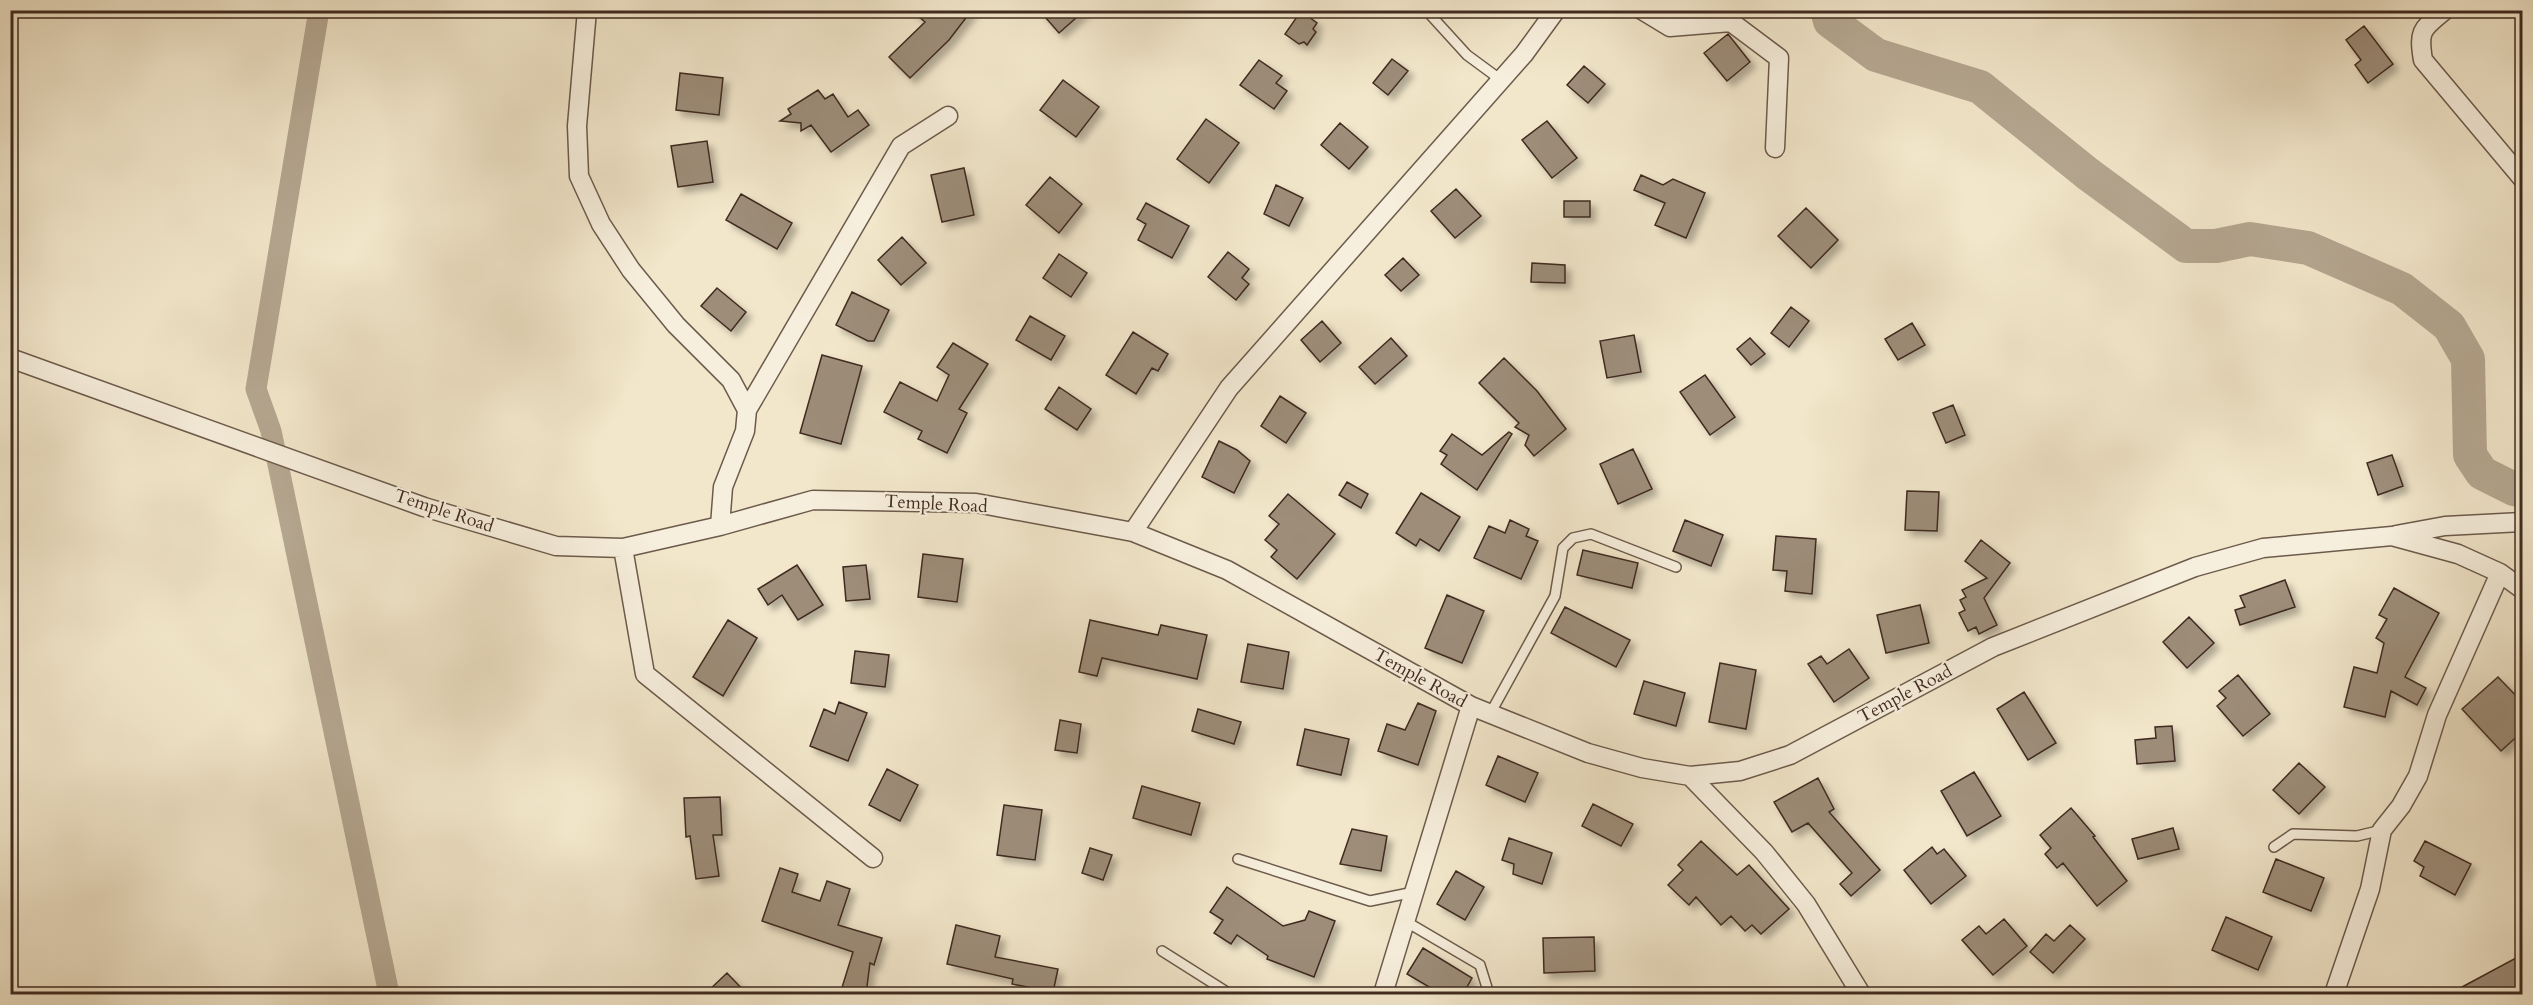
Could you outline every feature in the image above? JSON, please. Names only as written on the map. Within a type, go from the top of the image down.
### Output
[{"type":"street","points":[[587,10],[577,126],[579,176],[601,224],[631,270],[676,325],[731,380],[747,410]]},
{"type":"street","points":[[1133,532],[1229,388],[1524,54],[1556,10]]},
{"type":"street","points":[[1642,10],[1670,27],[1731,22],[1779,58],[1775,148]]},
{"type":"street","points":[[2445,10],[2425,27],[2420,40],[2423,60],[2523,178]]},
{"type":"street","points":[[720,525],[723,487],[745,431],[747,410],[901,146],[948,116]]},
{"type":"street","name":"Temple Road","points":[[10,358],[424,507],[556,546],[623,548],[813,500],[976,503],[1133,532],[1227,570],[1471,706],[1588,753],[1642,768],[1690,776],[1740,771],[1790,755],[1993,647],[2195,567],[2263,548],[2392,536],[2458,554],[2500,573],[2523,589]]},
{"type":"street","points":[[2392,536],[2445,526],[2523,522]]},
{"type":"street","points":[[623,548],[645,674],[873,858]]},
{"type":"street","points":[[2334,994],[2370,889],[2382,830],[2401,806],[2418,776],[2437,715],[2500,573]]},
{"type":"street","points":[[1383,994],[1471,706]]},
{"type":"street","points":[[1690,776],[1764,852],[1806,904],[1861,994]]},
{"type":"lane","points":[[1426,10],[1467,55],[1501,80]]},
{"type":"lane","points":[[1490,714],[1555,596],[1563,548],[1573,538],[1591,534],[1676,567]]},
{"type":"lane","points":[[2274,847],[2294,834],[2357,836],[2382,830]]},
{"type":"lane","points":[[1238,859],[1370,901],[1414,892]]},
{"type":"lane","points":[[1406,921],[1480,965],[1489,994]]},
{"type":"lane","points":[[1162,951],[1230,994]]},
{"type":"building","points":[[911,10],[972,10],[949,40],[910,78],[889,57],[925,22]]},
{"type":"building","points":[[1039,10],[1085,10],[1059,33]]},
{"type":"building","points":[[1301,11],[1317,23],[1313,29],[1316,32],[1307,45],[1304,42],[1299,44],[1285,34]]},
{"type":"building","points":[[2364,26],[2393,64],[2368,83],[2355,65],[2361,60],[2346,40]]},
{"type":"building","points":[[1728,34],[1750,62],[1727,81],[1704,53]]},
{"type":"building","points":[[1392,59],[1408,71],[1388,95],[1373,83]]},
{"type":"building","points":[[1259,60],[1282,76],[1276,83],[1287,91],[1274,109],[1240,85]]},
{"type":"building","points":[[1584,66],[1605,84],[1588,103],[1567,85]]},
{"type":"building","points":[[680,73],[723,78],[719,115],[676,110]]},
{"type":"building","points":[[1063,80],[1099,107],[1076,137],[1040,110]]},
{"type":"building","points":[[818,90],[825,99],[833,94],[848,117],[858,110],[869,125],[831,152],[811,125],[801,131],[801,123],[780,121],[791,114],[788,109]]},
{"type":"building","points":[[1206,119],[1239,143],[1209,183],[1177,159]]},
{"type":"building","points":[[1547,121],[1577,158],[1552,178],[1522,140]]},
{"type":"building","points":[[1340,123],[1368,147],[1349,169],[1321,145]]},
{"type":"building","points":[[707,141],[713,182],[678,187],[671,146]]},
{"type":"building","points":[[964,168],[974,215],[942,222],[931,175]]},
{"type":"building","points":[[1641,175],[1663,185],[1673,179],[1705,193],[1686,238],[1655,225],[1665,203],[1634,190]]},
{"type":"building","points":[[1050,177],[1082,204],[1059,233],[1026,205]]},
{"type":"building","points":[[1276,185],[1303,198],[1289,226],[1264,214]]},
{"type":"building","points":[[1456,189],[1481,216],[1455,238],[1431,211]]},
{"type":"building","points":[[741,194],[792,223],[777,249],[726,220]]},
{"type":"building","points":[[1564,201],[1590,201],[1590,217],[1564,217]]},
{"type":"building","points":[[1146,203],[1189,226],[1172,258],[1138,240],[1146,224],[1137,219]]},
{"type":"building","points":[[1806,208],[1838,240],[1811,268],[1778,236]]},
{"type":"building","points":[[902,237],[926,263],[901,285],[878,260]]},
{"type":"building","points":[[1228,252],[1249,269],[1242,278],[1249,284],[1236,300],[1208,277]]},
{"type":"building","points":[[1059,254],[1087,273],[1071,297],[1043,278]]},
{"type":"building","points":[[1403,258],[1419,275],[1401,291],[1385,275]]},
{"type":"building","points":[[1532,263],[1565,265],[1565,283],[1531,282]]},
{"type":"building","points":[[717,288],[746,312],[731,331],[701,306]]},
{"type":"building","points":[[852,292],[889,310],[874,341],[868,341],[836,325]]},
{"type":"building","points":[[1791,307],[1809,321],[1789,347],[1771,333]]},
{"type":"building","points":[[1030,316],[1065,336],[1051,360],[1016,340]]},
{"type":"building","points":[[1322,321],[1341,343],[1320,362],[1301,340]]},
{"type":"building","points":[[1912,323],[1925,345],[1898,360],[1885,339]]},
{"type":"building","points":[[1133,332],[1168,354],[1158,371],[1152,368],[1136,394],[1106,375]]},
{"type":"building","points":[[1634,335],[1641,372],[1607,378],[1600,341]]},
{"type":"building","points":[[1391,338],[1407,356],[1375,384],[1359,367]]},
{"type":"building","points":[[1750,338],[1765,354],[1751,365],[1737,349]]},
{"type":"building","points":[[953,343],[988,364],[959,409],[967,413],[947,453],[918,439],[922,431],[884,412],[900,382],[937,401],[949,375],[937,367]]},
{"type":"building","points":[[822,355],[862,366],[841,444],[800,433]]},
{"type":"building","points":[[1504,358],[1537,391],[1566,429],[1534,456],[1525,445],[1529,435],[1515,427],[1519,423],[1479,383]]},
{"type":"building","points":[[1705,375],[1735,417],[1710,435],[1680,392]]},
{"type":"building","points":[[1059,387],[1091,409],[1077,430],[1045,409]]},
{"type":"building","points":[[1280,396],[1306,413],[1286,443],[1261,426]]},
{"type":"building","points":[[1953,405],[1965,435],[1946,443],[1933,413]]},
{"type":"building","points":[[1509,432],[1512,434],[1477,490],[1441,464],[1447,455],[1440,451],[1452,434],[1482,455]]},
{"type":"building","points":[[1219,441],[1237,450],[1250,461],[1234,493],[1202,477]]},
{"type":"building","points":[[1633,449],[1652,489],[1618,504],[1600,464]]},
{"type":"building","points":[[2392,455],[2403,486],[2378,495],[2367,463]]},
{"type":"building","points":[[1347,482],[1368,494],[1361,508],[1339,495]]},
{"type":"building","points":[[1907,491],[1939,492],[1937,531],[1905,530]]},
{"type":"building","points":[[1421,493],[1460,517],[1439,551],[1420,539],[1416,546],[1396,533]]},
{"type":"building","points":[[1288,494],[1335,534],[1297,579],[1271,557],[1277,550],[1265,540],[1279,524],[1269,516]]},
{"type":"building","points":[[1510,520],[1529,529],[1526,536],[1538,541],[1521,579],[1474,558],[1489,526],[1505,533]]},
{"type":"building","points":[[1685,520],[1723,535],[1711,566],[1673,551]]},
{"type":"building","points":[[1776,536],[1816,539],[1812,594],[1785,591],[1787,571],[1773,570]]},
{"type":"building","points":[[1981,540],[2010,563],[1984,598],[1997,625],[1979,634],[1976,627],[1968,631],[1959,613],[1965,610],[1960,600],[1966,597],[1962,590],[1987,578],[1965,561]]},
{"type":"building","points":[[1583,550],[1638,563],[1632,588],[1577,575]]},
{"type":"building","points":[[923,554],[963,559],[957,602],[918,597]]},
{"type":"building","points":[[797,565],[823,605],[798,620],[782,595],[768,605],[758,589]]},
{"type":"building","points":[[866,565],[870,599],[846,601],[843,567]]},
{"type":"building","points":[[2285,580],[2295,607],[2240,625],[2235,610],[2245,607],[2240,596]]},
{"type":"building","points":[[2394,588],[2439,613],[2405,677],[2426,688],[2417,705],[2391,691],[2385,717],[2344,707],[2354,667],[2377,673],[2384,643],[2376,638],[2387,619],[2379,615]]},
{"type":"building","points":[[1447,595],[1484,611],[1462,663],[1425,648]]},
{"type":"building","points":[[1920,605],[1929,643],[1886,653],[1877,615]]},
{"type":"building","points":[[1565,607],[1630,640],[1616,667],[1551,633]]},
{"type":"building","points":[[2189,617],[2214,643],[2187,668],[2163,642]]},
{"type":"building","points":[[728,620],[757,638],[723,696],[693,677]]},
{"type":"building","points":[[1090,620],[1158,635],[1161,625],[1207,635],[1197,679],[1102,658],[1097,676],[1079,672]]},
{"type":"building","points":[[1248,644],[1289,652],[1283,689],[1241,682]]},
{"type":"building","points":[[1849,649],[1869,678],[1834,702],[1808,664],[1821,656],[1827,664]]},
{"type":"building","points":[[855,651],[889,655],[885,687],[851,683]]},
{"type":"building","points":[[1720,663],[1756,670],[1746,729],[1709,722]]},
{"type":"building","points":[[2238,675],[2270,714],[2243,736],[2217,706],[2226,698],[2219,691]]},
{"type":"building","points":[[2498,677],[2523,703],[2523,731],[2501,751],[2462,709]]},
{"type":"building","points":[[1644,681],[1685,693],[1676,726],[1634,714]]},
{"type":"building","points":[[2024,692],[2056,743],[2028,760],[1997,709]]},
{"type":"building","points":[[839,702],[867,713],[848,761],[810,746],[824,709],[835,714]]},
{"type":"building","points":[[1418,703],[1436,711],[1418,765],[1378,751],[1387,724],[1405,730]]},
{"type":"building","points":[[1198,709],[1241,722],[1234,744],[1192,731]]},
{"type":"building","points":[[1060,720],[1081,724],[1077,753],[1055,750]]},
{"type":"building","points":[[2172,726],[2175,761],[2137,764],[2135,740],[2156,738],[2155,727]]},
{"type":"building","points":[[1305,729],[1349,739],[1341,775],[1297,765]]},
{"type":"building","points":[[1498,756],[1538,773],[1525,802],[1486,785]]},
{"type":"building","points":[[2299,763],[2325,787],[2299,814],[2273,790]]},
{"type":"building","points":[[887,769],[918,785],[900,821],[869,805]]},
{"type":"building","points":[[1974,772],[2001,816],[1967,836],[1941,791]]},
{"type":"building","points":[[1818,778],[1834,809],[1829,812],[1880,870],[1851,896],[1840,884],[1852,873],[1808,823],[1792,832],[1774,802]]},
{"type":"building","points":[[1142,786],[1200,803],[1191,835],[1133,818]]},
{"type":"building","points":[[720,797],[722,835],[713,835],[719,876],[696,879],[690,836],[686,837],[684,798]]},
{"type":"building","points":[[1593,804],[1633,824],[1621,846],[1582,826]]},
{"type":"building","points":[[1004,805],[1042,810],[1035,860],[997,855]]},
{"type":"building","points":[[2071,808],[2095,836],[2093,837],[2127,881],[2097,906],[2063,863],[2057,868],[2045,854],[2051,848],[2040,835]]},
{"type":"building","points":[[2173,828],[2179,849],[2138,859],[2132,839]]},
{"type":"building","points":[[1352,829],[1387,836],[1381,871],[1340,864]]},
{"type":"building","points":[[1509,838],[1552,853],[1542,884],[1513,874],[1514,864],[1502,860]]},
{"type":"building","points":[[1701,841],[1737,875],[1749,865],[1789,909],[1761,934],[1752,925],[1745,931],[1731,916],[1721,925],[1696,897],[1689,905],[1668,885],[1683,870],[1678,865]]},
{"type":"building","points":[[2425,841],[2471,864],[2455,895],[2420,876],[2424,867],[2414,861]]},
{"type":"building","points":[[1932,847],[1937,854],[1944,849],[1966,876],[1931,904],[1904,870]]},
{"type":"building","points":[[1090,848],[1112,855],[1103,880],[1082,873]]},
{"type":"building","points":[[2276,859],[2324,878],[2311,911],[2263,892]]},
{"type":"building","points":[[780,868],[798,874],[792,892],[820,901],[827,881],[850,889],[838,925],[882,938],[874,965],[870,963],[866,994],[840,994],[853,952],[762,921]]},
{"type":"building","points":[[1456,871],[1484,887],[1465,920],[1437,904]]},
{"type":"building","points":[[1227,887],[1283,926],[1305,920],[1309,911],[1335,921],[1314,977],[1267,959],[1268,956],[1237,935],[1231,944],[1214,933],[1223,920],[1210,912]]},
{"type":"building","points":[[2226,917],[2272,937],[2258,970],[2212,950]]},
{"type":"building","points":[[2004,919],[2027,946],[1993,975],[1962,940],[1979,926],[1986,934]]},
{"type":"building","points":[[956,925],[1000,936],[995,957],[1058,969],[1053,992],[1012,984],[1013,979],[947,964]]},
{"type":"building","points":[[2070,925],[2085,939],[2053,973],[2030,952],[2046,934],[2054,941]]},
{"type":"building","points":[[1594,937],[1595,971],[1544,973],[1543,938]]},
{"type":"building","points":[[1423,948],[1472,978],[1463,994],[1441,994],[1407,974]]},
{"type":"building","points":[[2516,958],[2523,968],[2523,989],[2513,994],[2449,994]]},
{"type":"building","points":[[727,973],[747,994],[705,994]]},
{"type":"waterway","points":[[319,10],[256,389],[271,431],[389,994]]},
{"type":"waterway","points":[[1827,10],[1830,21],[1876,55],[1980,87],[2088,174],[2186,246],[2216,246],[2250,239],[2308,248],[2402,289],[2449,326],[2468,359],[2470,455],[2482,473],[2522,491]]}]
